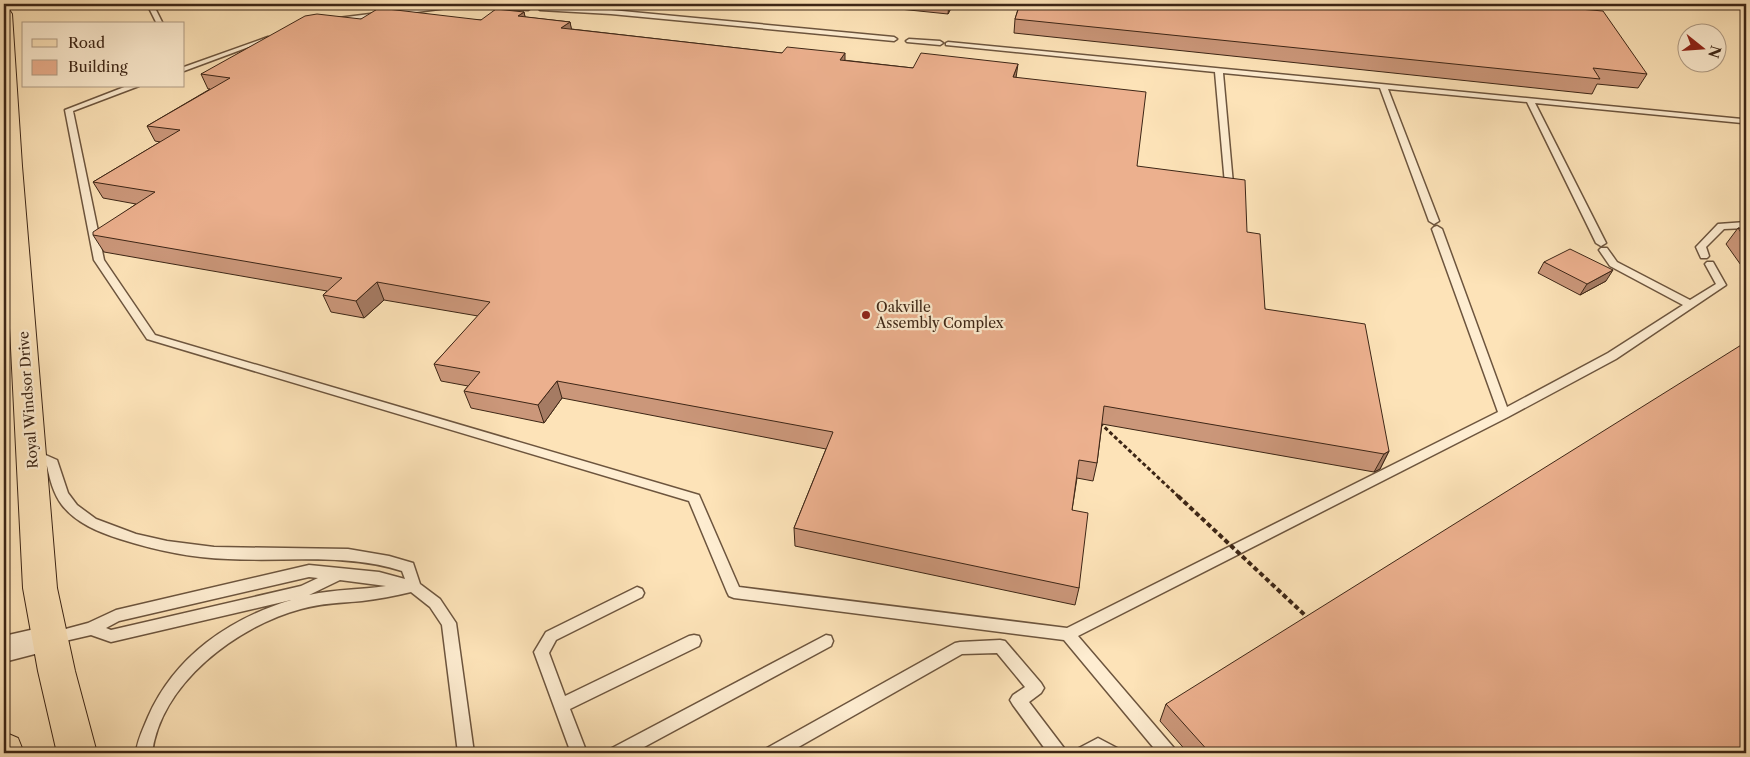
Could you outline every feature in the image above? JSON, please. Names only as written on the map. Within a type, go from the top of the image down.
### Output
[{"type":"main road","name":"Royal Windsor Drive","points":[[4,14],[12,166],[40,588],[48,639],[77,753]]},
{"type":"street","points":[[4,649],[48,639]]},
{"type":"lane","points":[[150,4],[159,22]]},
{"type":"lane","points":[[330,22],[456,4],[528,8]]},
{"type":"lane","points":[[542,9],[611,12],[894,39]]},
{"type":"lane","points":[[185,69],[277,36]]},
{"type":"lane","points":[[909,41],[940,44]]},
{"type":"lane","points":[[948,44],[1742,120]]},
{"type":"lane","points":[[1219,71],[1229,184]]},
{"type":"lane","points":[[1383,86],[1436,225],[1504,414]]},
{"type":"lane","points":[[130,88],[69,110],[99,260],[151,337],[694,498],[734,592],[1068,634],[1504,414],[1612,356],[1721,285],[1701,247],[1721,226],[1746,225]]},
{"type":"lane","points":[[1530,100],[1612,264],[1691,305]]},
{"type":"lane","points":[[31,453],[54,462],[57,485],[67,502],[93,525],[161,546],[189,550],[243,554],[323,554],[393,561],[408,567],[414,586]]},
{"type":"lane","points":[[48,639],[92,629],[111,636],[304,591],[336,575],[379,578],[414,586],[436,603],[449,623],[466,753]]},
{"type":"lane","points":[[144,753],[145,744],[170,692],[188,668],[234,630],[253,620],[324,597],[354,596],[414,586]]},
{"type":"lane","points":[[579,753],[541,652],[551,636],[637,593]]},
{"type":"lane","points":[[1068,634],[1168,753]]},
{"type":"lane","points":[[561,706],[694,640]]},
{"type":"lane","points":[[618,753],[826,641]]},
{"type":"lane","points":[[773,753],[960,648],[1000,646],[1036,688],[1018,700],[1058,753]]},
{"type":"lane","points":[[1085,753],[1098,746],[1111,753]]},
{"type":"path","points":[[1100,423],[1314,624]]},
{"type":"building","points":[[1020,4],[1554,4],[1556,7],[1603,11],[1647,74],[1593,68],[1600,79],[1015,19]]},
{"type":"building","name":"Oakville Assembly Complex","points":[[379,8],[481,20],[496,9],[524,12],[518,16],[570,22],[561,28],[782,53],[787,47],[845,53],[840,60],[913,68],[921,53],[1018,64],[1013,77],[1146,92],[1137,166],[1245,180],[1247,232],[1260,234],[1265,309],[1365,324],[1389,451],[1384,454],[1104,406],[1097,463],[1079,460],[1072,510],[1088,513],[1079,588],[794,528],[833,432],[557,381],[538,405],[464,391],[480,372],[434,364],[490,302],[377,282],[356,301],[323,295],[342,278],[93,235],[93,232],[155,192],[93,182],[180,130],[147,126],[230,78],[201,74],[305,16],[317,14],[361,19]]},
{"type":"building","points":[[1738,228],[1746,229],[1746,240]]},
{"type":"building","points":[[1570,249],[1613,270],[1587,284],[1544,262]]},
{"type":"building","points":[[1746,342],[1746,753],[1210,753],[1166,704]]},
{"type":"place","name":"Oakville Assembly Complex","points":[[866,315]]}]
